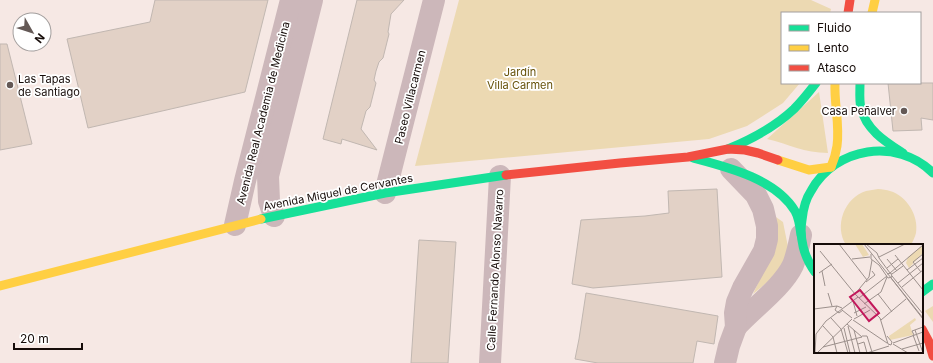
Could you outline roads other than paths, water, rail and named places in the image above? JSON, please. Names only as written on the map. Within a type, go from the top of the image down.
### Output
[{"type":"main road","points":[[872,12],[875,0]]},
{"type":"main road","points":[[730,159],[742,143],[776,124],[793,110],[815,84]]},
{"type":"main road","points":[[831,167],[835,158],[838,142],[834,93],[835,84]]},
{"type":"main road","points":[[860,84],[861,109],[864,118],[871,128],[883,140],[905,155],[920,162],[933,173]]},
{"type":"main road","name":"Avenida Miguel de Cervantes","points":[[688,157],[723,166],[730,159],[746,150],[809,170],[831,167]]},
{"type":"main road","points":[[801,235],[805,204],[811,190],[820,177],[831,167],[845,158],[859,153],[890,151],[905,155]]},
{"type":"main road","name":"Avenida Miguel de Cervantes","points":[[0,286],[235,225],[386,194],[500,176],[688,157],[730,159],[753,178],[771,188],[790,204],[796,212],[799,220],[805,252],[814,271]]},
{"type":"main road","points":[[920,162],[933,162]]},
{"type":"main road","points":[[923,291],[933,284]]},
{"type":"main road","points":[[923,331],[929,342],[933,356]]},
{"type":"street","name":"Avenida Real Academia de Medicina","points":[[235,225],[291,0]]},
{"type":"street","name":"Avenida Real Academia de Medicina","points":[[274,216],[269,201],[268,176],[312,0]]},
{"type":"street","name":"Paseo Villacarmen","points":[[386,194],[434,0]]},
{"type":"street","points":[[725,363],[736,327],[735,313],[737,302],[743,288],[764,252],[767,239],[767,226],[763,209],[756,195],[744,182],[730,159]]},
{"type":"street","name":"Calle Fernando Alonso Navarro","points":[[490,363],[500,176]]},
{"type":"street","points":[[736,327],[784,279],[798,252],[801,235]]},
{"type":"place","name":"Las Tapas de Santiago","points":[[10,85]]},
{"type":"place","name":"Casa Peñalver","points":[[904,111]]},
{"type":"park label","name":"Jardín Villa Carmen","points":[[520,78]]}]
